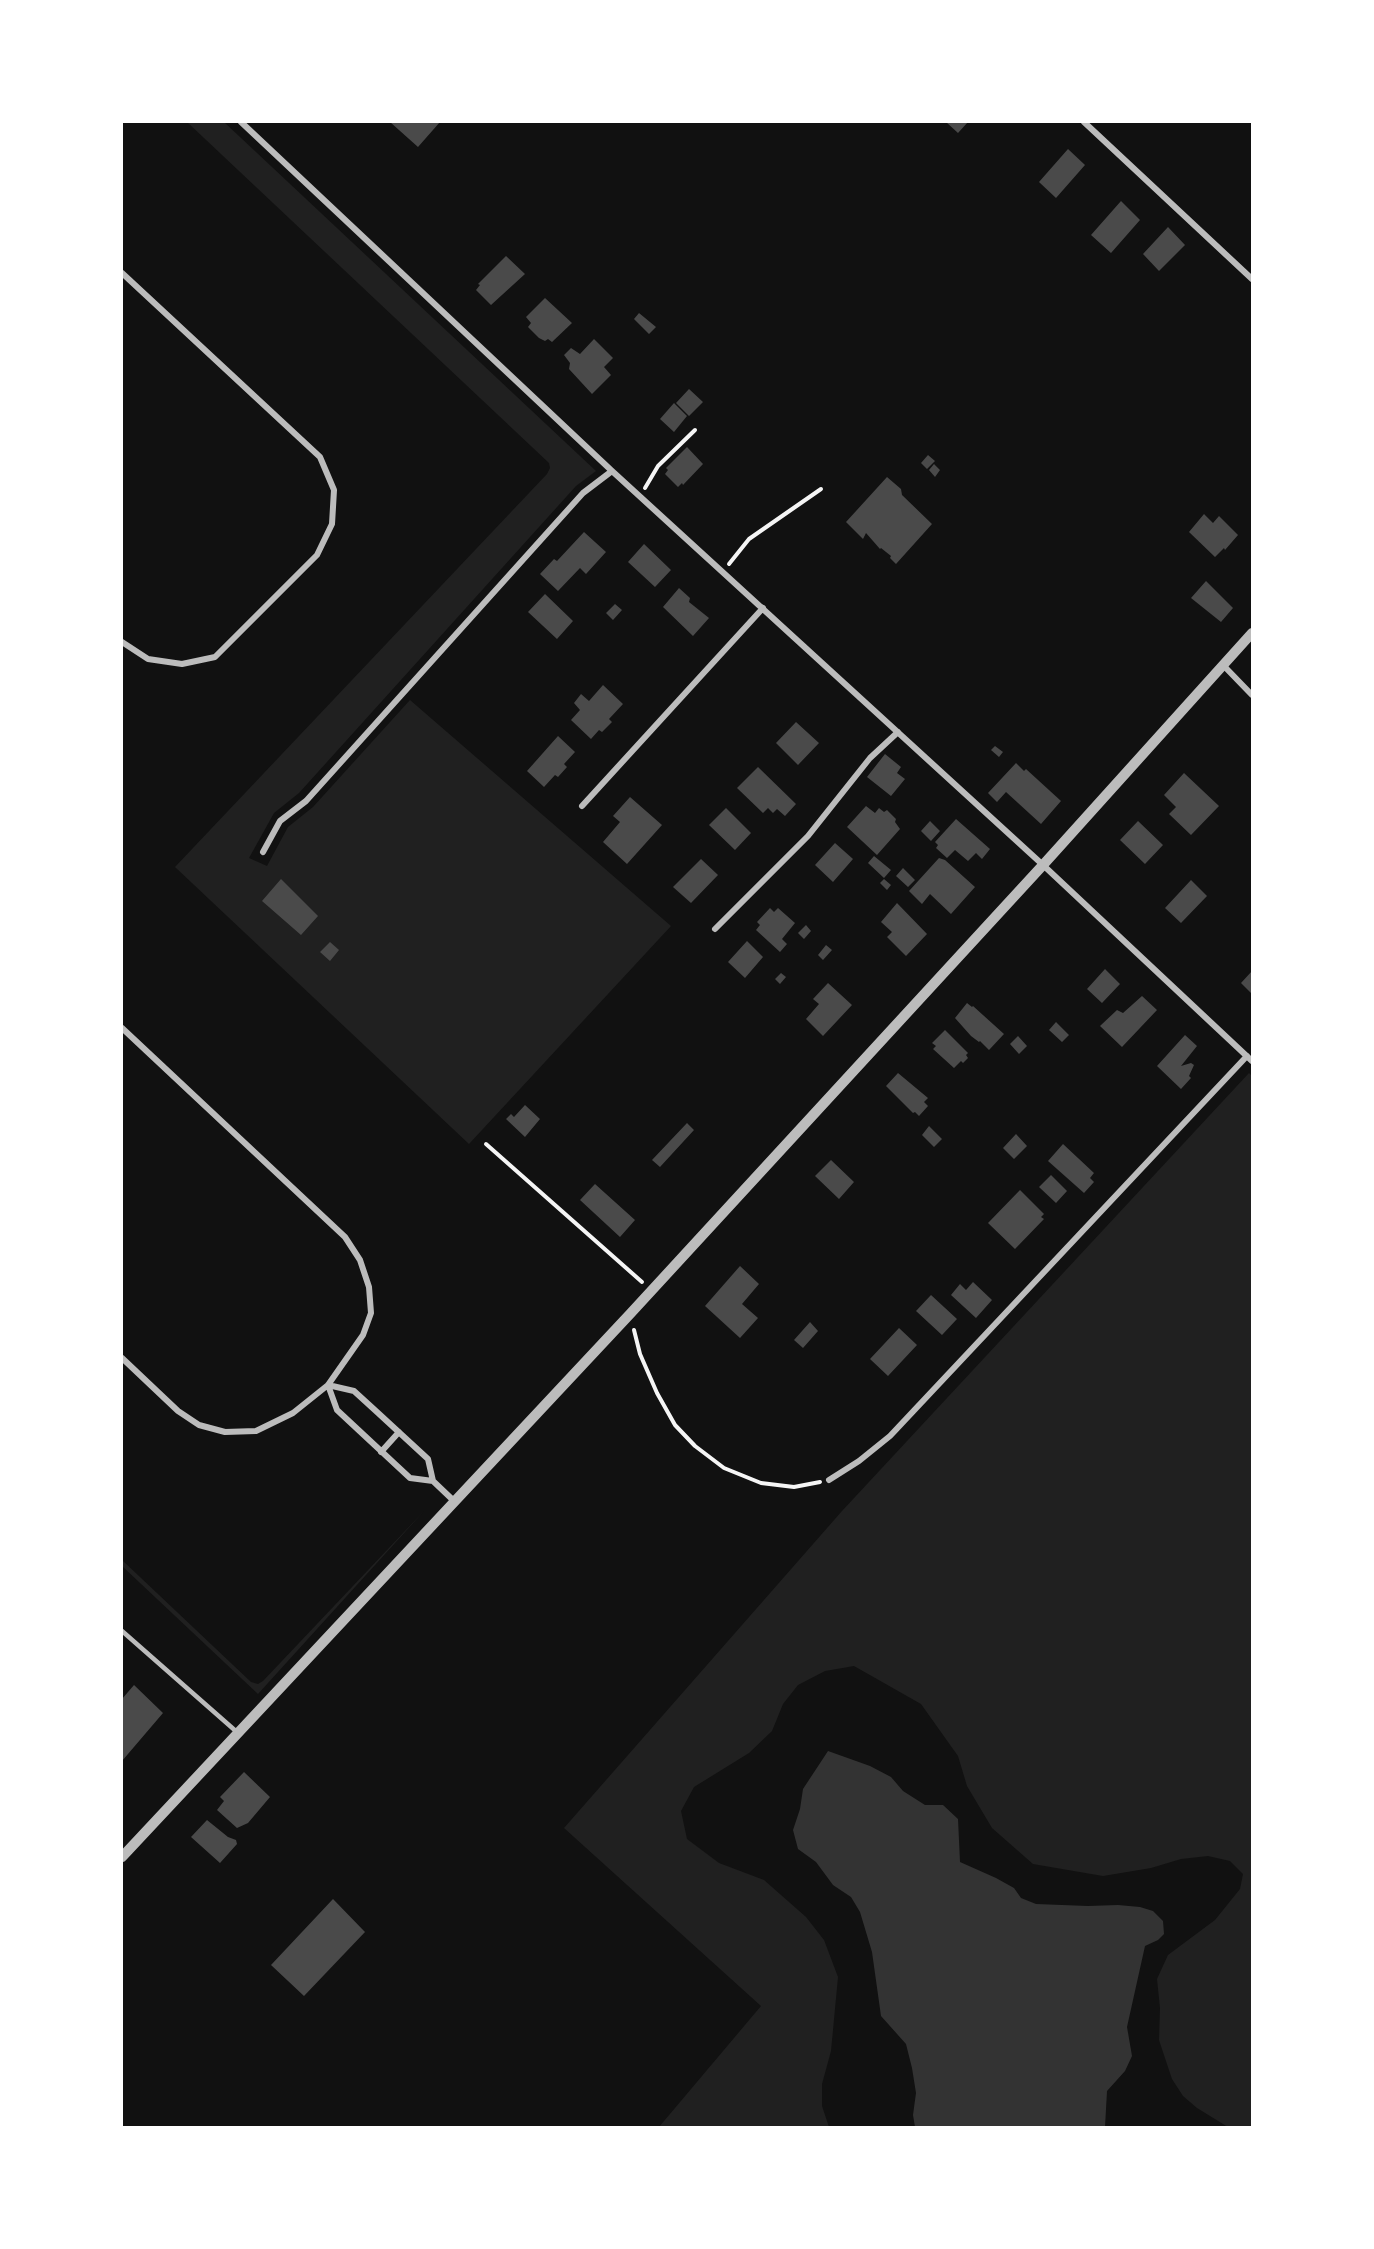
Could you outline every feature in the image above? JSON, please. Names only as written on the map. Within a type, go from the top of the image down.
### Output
[{"type":"street","points":[[241,122],[612,471],[1043,865],[1250,1059],[890,1436],[859,1461],[829,1480]]},
{"type":"street","points":[[1084,122],[1252,279]]},
{"type":"street","points":[[122,273],[320,457],[334,490],[332,524],[317,555],[215,657],[182,664],[148,659],[122,642]]},
{"type":"street","points":[[263,852],[280,821],[306,801],[583,493],[612,471]]},
{"type":"street","points":[[582,806],[763,608]]},
{"type":"street","points":[[122,1857],[630,1314],[1043,865],[1252,633]]},
{"type":"street","points":[[1223,665],[1252,695]]},
{"type":"street","points":[[715,929],[808,836],[870,758],[898,732]]},
{"type":"street","points":[[122,1028],[345,1237],[360,1260],[369,1287],[371,1313],[363,1335],[328,1385],[293,1413],[256,1431],[225,1432],[199,1425],[178,1411],[122,1358]]},
{"type":"street","points":[[328,1385],[354,1391],[399,1432],[428,1459],[433,1481],[454,1501]]},
{"type":"street","points":[[328,1385],[337,1410],[410,1479],[433,1481]]},
{"type":"street","points":[[381,1452],[399,1432]]},
{"type":"lane","points":[[122,1631],[238,1733]]},
{"type":"path","points":[[640,496],[658,466],[695,430]]},
{"type":"path","points":[[723,572],[749,539],[821,489]]},
{"type":"path","points":[[486,1144],[651,1290]]},
{"type":"path","points":[[630,1314],[640,1354],[657,1393],[675,1425],[695,1446],[724,1468],[761,1483],[794,1487],[829,1480]]},
{"type":"shaded area","points":[[187,122],[224,122],[596,471],[576,486],[299,793],[274,813],[249,858],[267,866],[288,827],[313,807],[410,700],[671,926],[469,1144],[175,867],[547,474],[550,468],[549,463]]},
{"type":"shaded area","points":[[1249,1073],[1252,1076],[1252,2127],[1228,2127],[1197,2108],[1183,2096],[1172,2079],[1159,2040],[1160,2008],[1157,1979],[1168,1955],[1215,1920],[1240,1889],[1243,1874],[1230,1861],[1208,1856],[1181,1859],[1151,1868],[1103,1876],[1033,1864],[992,1828],[967,1786],[958,1756],[921,1704],[854,1666],[825,1671],[798,1685],[783,1704],[772,1731],[749,1753],[694,1787],[681,1811],[687,1839],[719,1863],[764,1880],[806,1917],[824,1940],[838,1977],[831,2051],[822,2084],[822,2106],[829,2127],[659,2127],[761,2006],[564,1828],[842,1511]]},
{"type":"shaded area","points":[[424,1511],[258,1694],[122,1566],[122,1560],[251,1682],[258,1684]]},
{"type":"shaded area","points":[[828,1751],[870,1766],[891,1777],[903,1791],[925,1805],[943,1805],[958,1819],[960,1862],[1014,1888],[1021,1898],[1036,1904],[1140,1907],[1153,1911],[1163,1921],[1164,1934],[1158,1940],[1145,1946],[1127,2027],[1132,2056],[1125,2071],[1107,2091],[1105,2127],[915,2127],[913,2115],[916,2093],[906,2044],[881,2016],[872,1952],[860,1912],[851,1897],[833,1885],[816,1862],[798,1849],[793,1830],[800,1809],[803,1789]]},
{"type":"building","points":[[390,122],[440,122],[418,147]]},
{"type":"building","points":[[946,122],[968,122],[958,133]]},
{"type":"building","points":[[1068,149],[1085,165],[1056,198],[1039,182]]},
{"type":"building","points":[[1121,201],[1140,220],[1111,253],[1091,235]]},
{"type":"building","points":[[1168,227],[1185,245],[1159,271],[1143,254]]},
{"type":"building","points":[[506,256],[525,274],[491,305],[476,290],[480,285],[478,284]]},
{"type":"building","points":[[545,298],[572,323],[552,342],[539,338],[528,327],[531,323],[526,317]]},
{"type":"building","points":[[639,313],[656,327],[649,334],[634,319]]},
{"type":"building","points":[[594,339],[613,358],[604,367],[611,375],[592,394],[569,369],[570,363],[564,355],[571,348],[580,354]]},
{"type":"building","points":[[689,389],[703,402],[689,416],[676,403]]},
{"type":"building","points":[[674,403],[687,416],[674,432],[660,419]]},
{"type":"building","points":[[687,447],[703,464],[683,485],[682,483],[678,487],[665,474],[668,470],[666,468]]},
{"type":"building","points":[[928,455],[935,461],[927,469],[921,463]]},
{"type":"building","points":[[934,464],[940,470],[935,477],[929,470]]},
{"type":"building","points":[[887,477],[901,489],[902,495],[932,524],[896,564],[890,558],[891,556],[880,549],[866,533],[863,539],[846,522]]},
{"type":"building","points":[[1204,514],[1213,523],[1219,516],[1238,535],[1225,550],[1224,548],[1215,557],[1189,532]]},
{"type":"building","points":[[584,532],[606,552],[586,574],[580,568],[558,591],[540,574],[554,559],[557,561]]},
{"type":"building","points":[[644,544],[671,570],[655,587],[628,562]]},
{"type":"building","points":[[1206,581],[1233,608],[1221,622],[1191,598]]},
{"type":"building","points":[[679,588],[690,598],[689,602],[709,618],[693,636],[663,607]]},
{"type":"building","points":[[545,594],[573,621],[557,639],[528,612]]},
{"type":"building","points":[[615,604],[622,610],[613,620],[606,613]]},
{"type":"building","points":[[603,685],[623,704],[609,719],[612,722],[602,732],[599,730],[591,739],[571,720],[580,710],[574,703],[581,694],[589,701]]},
{"type":"building","points":[[796,722],[819,743],[798,765],[776,743]]},
{"type":"building","points":[[558,736],[575,752],[564,764],[567,767],[558,777],[555,775],[544,787],[527,771]]},
{"type":"building","points":[[995,746],[1003,752],[999,757],[991,750]]},
{"type":"building","points":[[885,754],[901,767],[897,773],[905,779],[891,796],[867,777]]},
{"type":"building","points":[[1016,763],[1024,771],[1026,769],[1061,801],[1041,824],[1006,792],[997,802],[988,793]]},
{"type":"building","points":[[758,767],[796,804],[785,816],[777,809],[773,813],[768,808],[763,813],[737,788]]},
{"type":"building","points":[[1184,773],[1219,806],[1191,835],[1169,814],[1176,807],[1164,795]]},
{"type":"building","points":[[630,797],[662,825],[627,864],[603,842],[620,822],[613,816]]},
{"type":"building","points":[[866,806],[875,813],[879,808],[884,812],[887,810],[896,819],[895,822],[900,829],[877,855],[847,827]]},
{"type":"building","points":[[726,808],[751,833],[735,850],[709,825]]},
{"type":"building","points":[[956,819],[990,849],[982,859],[976,853],[968,861],[955,850],[947,858],[936,848],[938,845],[935,842]]},
{"type":"building","points":[[930,821],[940,831],[931,841],[921,831]]},
{"type":"building","points":[[1138,821],[1163,845],[1145,864],[1120,840]]},
{"type":"building","points":[[835,843],[853,859],[833,882],[815,865]]},
{"type":"building","points":[[874,856],[891,870],[884,878],[868,863]]},
{"type":"building","points":[[939,858],[945,860],[975,887],[951,914],[930,894],[922,904],[909,891]]},
{"type":"building","points":[[701,859],[718,875],[691,903],[673,887]]},
{"type":"building","points":[[903,868],[915,880],[908,887],[896,876]]},
{"type":"building","points":[[281,879],[318,916],[301,935],[262,901]]},
{"type":"building","points":[[884,879],[891,885],[887,890],[880,883]]},
{"type":"building","points":[[1191,880],[1207,896],[1181,923],[1165,908]]},
{"type":"building","points":[[897,903],[927,934],[906,956],[887,937],[892,932],[881,922]]},
{"type":"building","points":[[770,908],[774,912],[778,908],[795,923],[782,939],[787,944],[780,952],[756,930],[760,925],[757,922]]},
{"type":"building","points":[[806,925],[811,931],[804,939],[798,933]]},
{"type":"building","points":[[747,941],[763,957],[745,978],[728,962]]},
{"type":"building","points":[[330,942],[339,950],[330,961],[320,952]]},
{"type":"building","points":[[826,945],[832,950],[823,960],[818,955]]},
{"type":"building","points":[[1105,969],[1120,984],[1102,1003],[1087,989]]},
{"type":"building","points":[[1252,971],[1252,994],[1241,983]]},
{"type":"building","points":[[781,973],[786,977],[780,984],[775,979]]},
{"type":"building","points":[[828,983],[852,1005],[823,1036],[806,1019],[819,1004],[813,999]]},
{"type":"building","points":[[1142,996],[1157,1010],[1122,1047],[1100,1026],[1117,1010],[1123,1013]]},
{"type":"building","points":[[967,1003],[1004,1034],[989,1050],[971,1036],[955,1018]]},
{"type":"building","points":[[1056,1022],[1069,1035],[1062,1042],[1049,1030]]},
{"type":"building","points":[[945,1030],[968,1053],[966,1055],[968,1058],[954,1068],[933,1049],[936,1046],[932,1043]]},
{"type":"building","points":[[1185,1035],[1197,1046],[1181,1066],[1191,1063],[1194,1065],[1189,1076],[1191,1078],[1181,1089],[1157,1066]]},
{"type":"building","points":[[1018,1036],[1027,1046],[1019,1054],[1010,1044]]},
{"type":"building","points":[[898,1073],[928,1098],[924,1102],[928,1106],[919,1116],[913,1113],[886,1086]]},
{"type":"building","points":[[525,1105],[540,1119],[525,1137],[506,1119],[511,1114],[514,1117]]},
{"type":"building","points":[[687,1123],[694,1130],[660,1167],[652,1160]]},
{"type":"building","points":[[929,1126],[942,1139],[934,1147],[922,1135]]},
{"type":"building","points":[[1016,1134],[1027,1146],[1014,1159],[1003,1148]]},
{"type":"building","points":[[1063,1144],[1094,1173],[1090,1178],[1094,1182],[1084,1193],[1048,1161]]},
{"type":"building","points":[[831,1160],[854,1182],[839,1199],[815,1176]]},
{"type":"building","points":[[1051,1175],[1067,1191],[1056,1203],[1039,1187]]},
{"type":"building","points":[[595,1184],[635,1220],[620,1237],[580,1200]]},
{"type":"building","points":[[1020,1190],[1044,1214],[1041,1217],[1044,1219],[1015,1249],[988,1223]]},
{"type":"building","points":[[740,1266],[759,1284],[742,1304],[758,1318],[740,1338],[705,1306]]},
{"type":"building","points":[[973,1282],[992,1300],[976,1318],[951,1295],[960,1284],[966,1290]]},
{"type":"building","points":[[931,1295],[957,1319],[942,1335],[916,1311]]},
{"type":"building","points":[[810,1322],[818,1331],[803,1348],[794,1340]]},
{"type":"building","points":[[899,1328],[917,1345],[888,1376],[870,1359]]},
{"type":"building","points":[[134,1685],[163,1713],[122,1761],[122,1699]]},
{"type":"building","points":[[244,1772],[270,1797],[248,1823],[237,1828],[217,1810],[224,1801],[220,1797]]},
{"type":"building","points":[[207,1820],[228,1837],[236,1840],[237,1844],[220,1863],[191,1837]]},
{"type":"building","points":[[333,1899],[365,1932],[304,1996],[271,1965]]}]
